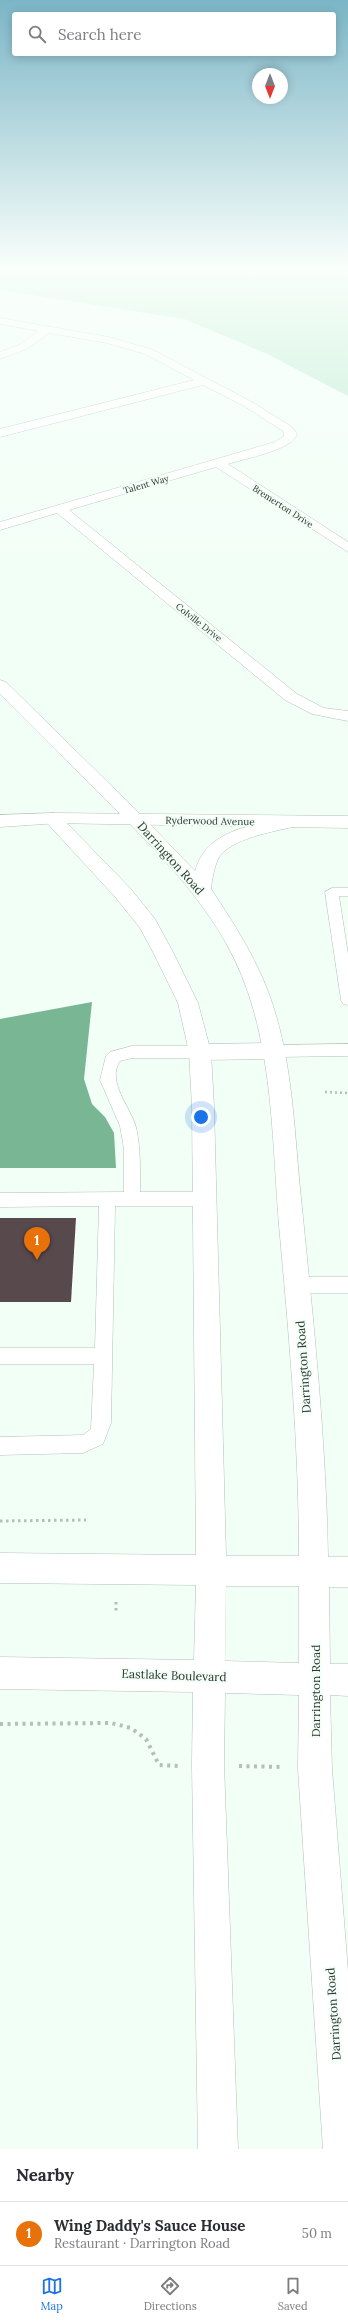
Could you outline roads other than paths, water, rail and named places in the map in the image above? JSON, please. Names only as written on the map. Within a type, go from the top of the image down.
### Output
[{"type":"street","points":[[184,369],[204,380]]},
{"type":"street","points":[[0,432],[204,380]]},
{"type":"street","name":"Talent Way","points":[[0,526],[280,445],[290,438],[291,434],[288,429],[204,380]]},
{"type":"street","name":"Bremerton Drive","points":[[218,463],[348,548]]},
{"type":"street","name":"Colville Drive","points":[[60,509],[291,697],[310,708],[327,713],[348,716]]},
{"type":"street","name":"Darrington Road","points":[[0,686],[136,820],[201,889],[236,943],[259,994],[275,1051],[297,1285],[313,1506],[315,1572],[315,1769],[343,2149]]},
{"type":"street","points":[[53,820],[123,893],[148,924],[188,1003],[200,1052],[204,1107],[204,1199],[211,1569],[211,1676],[208,1764],[218,2149]]},
{"type":"street","name":"Ryderwood Avenue","points":[[0,821],[136,820],[348,822]]},
{"type":"street","points":[[201,889],[210,855],[224,843],[243,835],[291,822]]},
{"type":"street","points":[[200,1052],[275,1051]]},
{"type":"street","points":[[0,1568],[211,1569],[348,1572]]},
{"type":"street","name":"Eastlake Boulevard","points":[[0,1673],[211,1676],[348,1680]]},
{"type":"lane","points":[[348,892],[332,892],[348,1000]]},
{"type":"lane","points":[[275,1051],[348,1050]]},
{"type":"lane","points":[[132,1199],[129,1134],[125,1116],[114,1097],[108,1080],[111,1060],[115,1056],[132,1052],[200,1052]]},
{"type":"lane","points":[[0,1446],[83,1444],[93,1441],[100,1435],[102,1423],[104,1356],[107,1199]]},
{"type":"lane","points":[[0,1200],[204,1199]]},
{"type":"lane","points":[[297,1285],[348,1285]]},
{"type":"lane","points":[[0,1356],[104,1356]]},
{"type":"place","name":"Wing Daddy's Sauce House","points":[[37,1260]]}]
